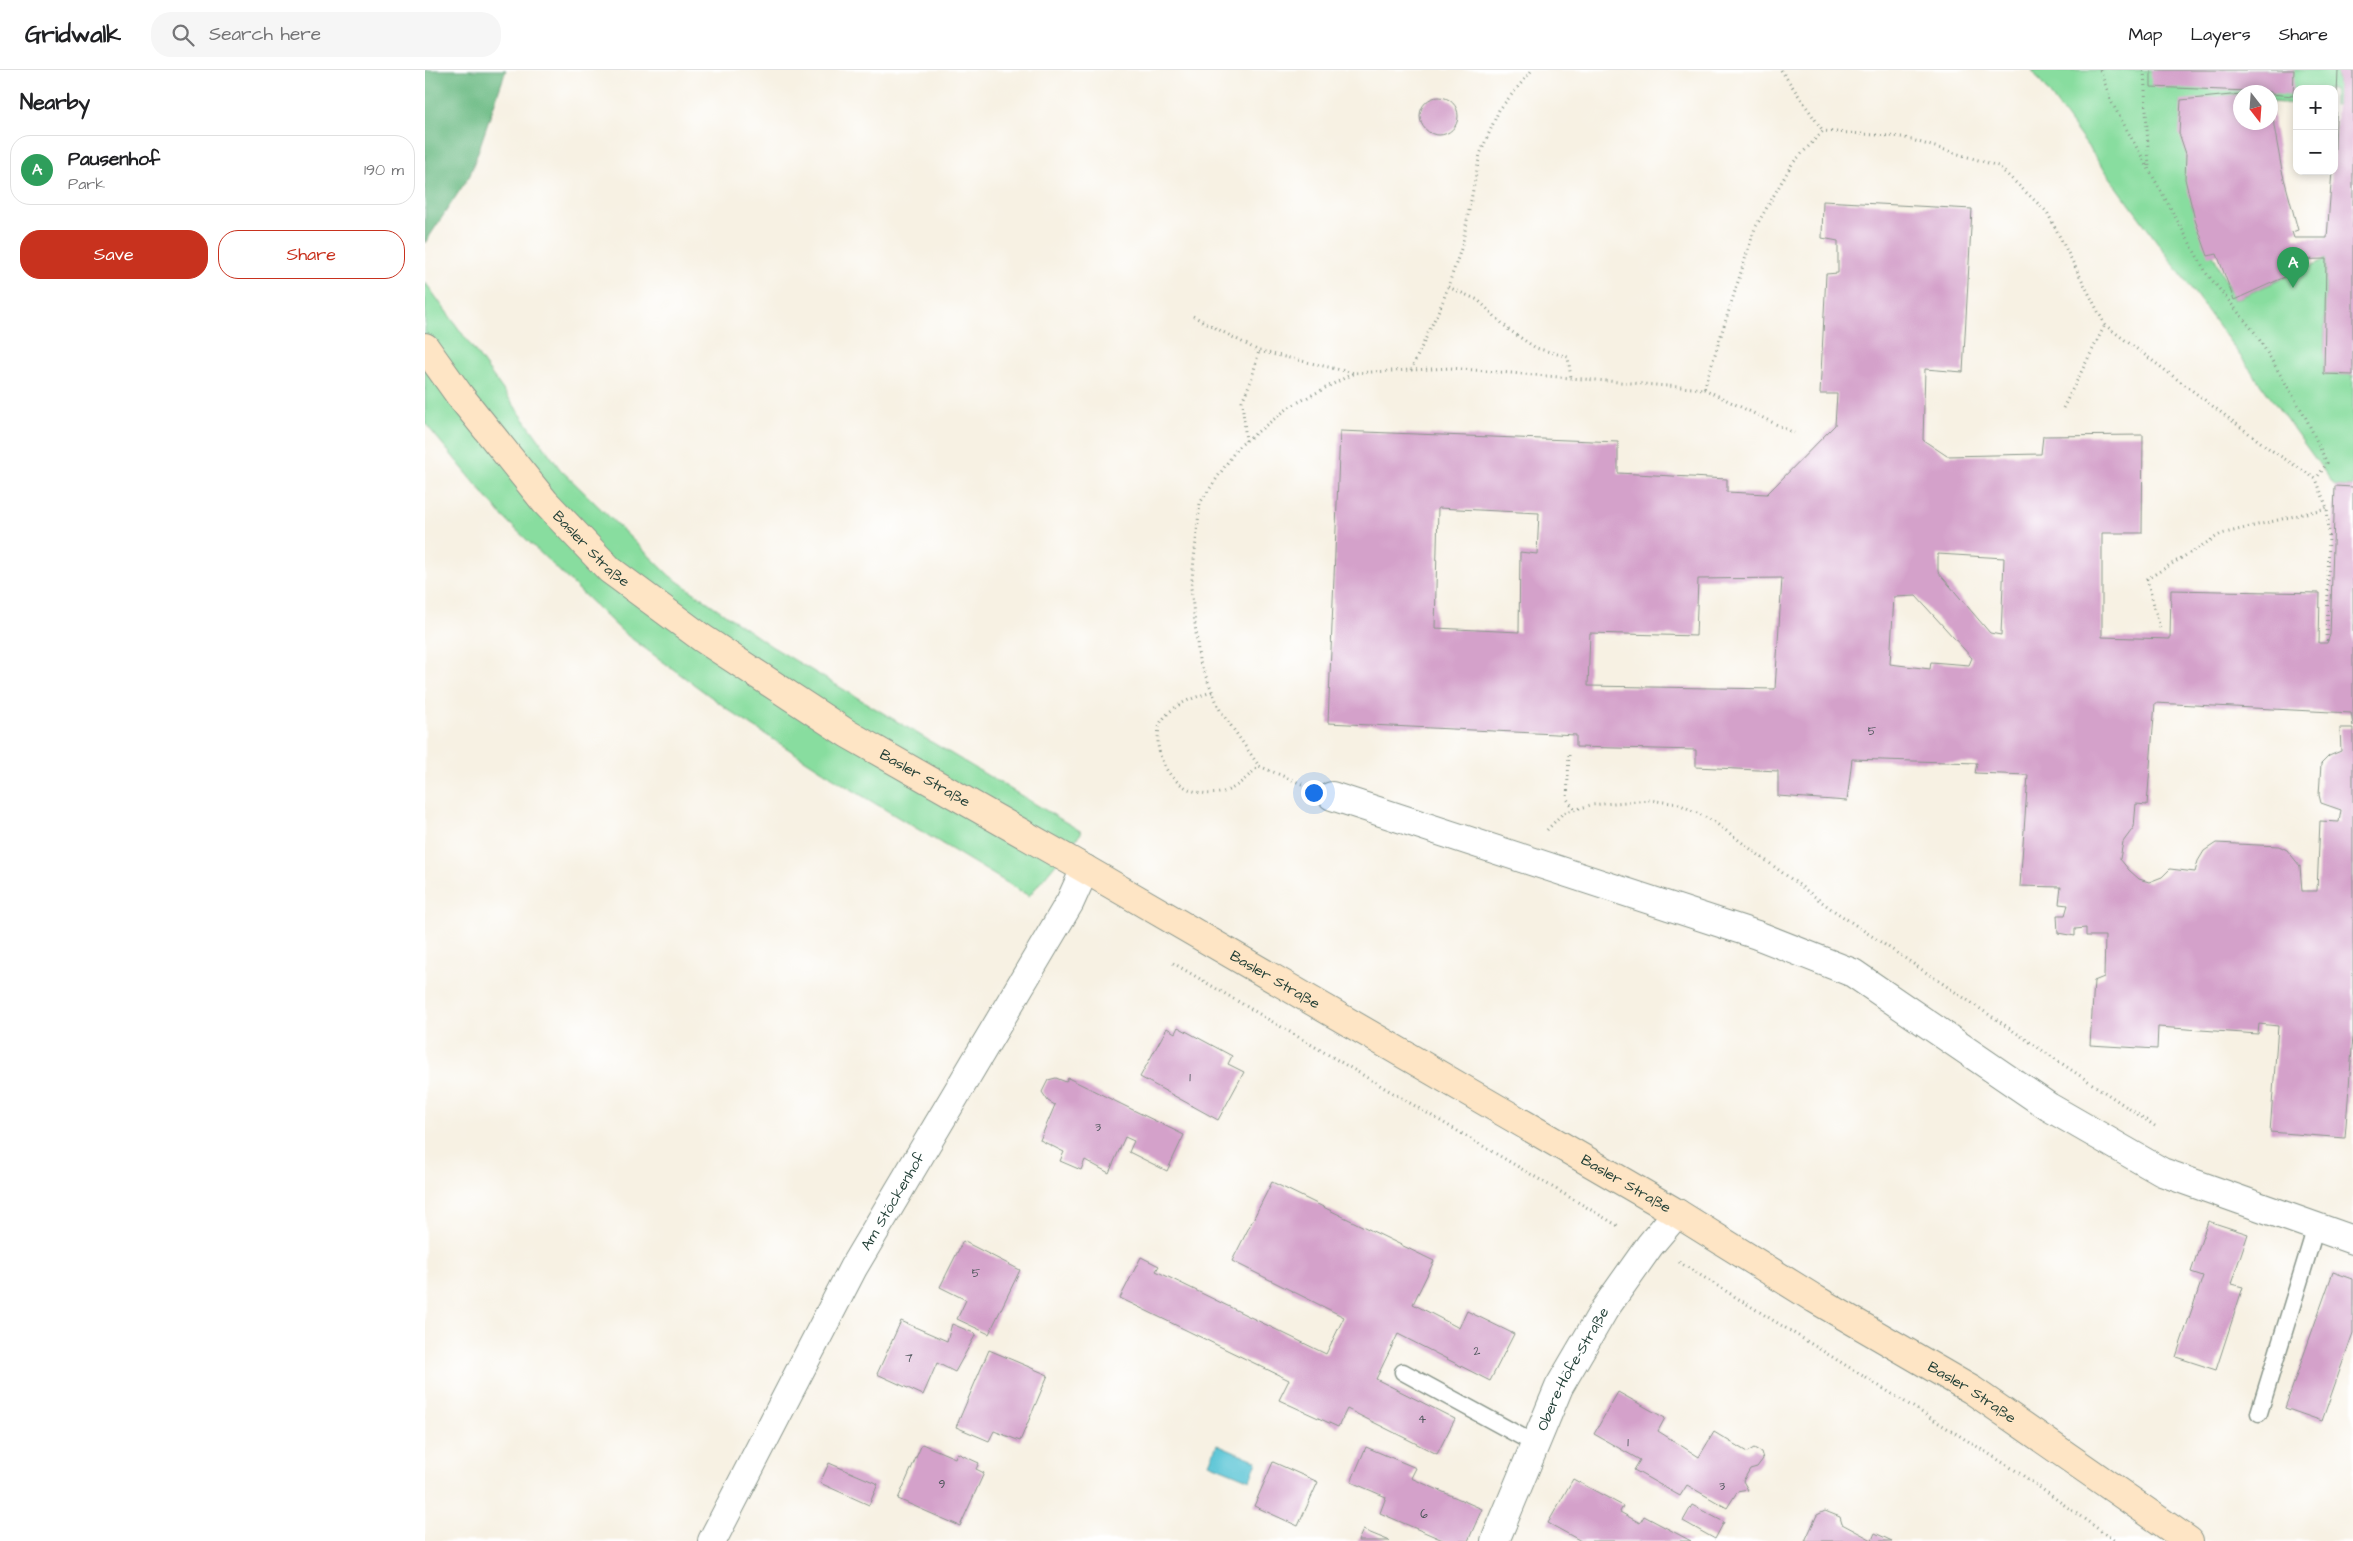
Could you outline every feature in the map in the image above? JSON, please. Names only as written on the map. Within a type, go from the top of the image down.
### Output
[{"type":"street","name":"Basler Straße","points":[[425,347],[460,396],[545,502],[610,570],[702,638],[849,734],[1085,869],[1677,1214],[1815,1299],[1972,1390],[2189,1541]]},
{"type":"street","points":[[1332,796],[1757,934],[1853,974],[2049,1107],[2162,1172],[2353,1240]]},
{"type":"street","name":"Am Stöckenhof","points":[[712,1541],[853,1268],[1070,902],[1085,869]]},
{"type":"street","name":"Obere-Höfe-Straße","points":[[1495,1541],[1559,1387],[1604,1310],[1650,1245],[1677,1214]]},
{"type":"lane","points":[[2259,1413],[2316,1227]]},
{"type":"lane","points":[[1403,1372],[1535,1444]]},
{"type":"path","points":[[1411,370],[1447,287],[1462,246],[1480,154],[1499,110],[1531,70]]},
{"type":"path","points":[[1781,70],[1823,131]]},
{"type":"path","points":[[2100,70],[2112,103],[2207,274],[2256,334],[2305,416],[2327,463],[2316,479]]},
{"type":"path","points":[[2144,70],[2149,168]]},
{"type":"path","points":[[1823,131],[1902,137],[1998,166],[2047,212],[2105,325],[2263,444],[2316,479],[2327,508],[2329,531],[2327,643]]},
{"type":"path","points":[[1704,389],[1755,228],[1792,164],[1823,131]]},
{"type":"path","points":[[1447,287],[1479,300],[1509,330],[1536,348],[1568,357],[1571,378]]},
{"type":"path","points":[[1193,316],[1259,351],[1354,373],[1450,368],[1704,389],[1793,433]]},
{"type":"path","points":[[2063,408],[2105,325]]},
{"type":"path","points":[[1246,441],[1242,401],[1251,381],[1259,351]]},
{"type":"path","points":[[1332,796],[1259,766],[1220,710],[1199,660],[1191,588],[1200,503],[1238,447],[1291,406],[1354,373]]},
{"type":"path","points":[[2161,628],[2147,579],[2221,534],[2327,508]]},
{"type":"path","points":[[1212,692],[1191,698],[1172,709],[1159,724],[1159,755],[1168,772],[1182,787],[1201,794],[1220,793],[1238,785],[1259,766]]},
{"type":"path","points":[[1569,755],[1567,799],[1575,810]]},
{"type":"path","points":[[1535,862],[1549,826],[1563,813],[1591,805],[1649,800],[1679,804],[1713,821],[1830,908],[2156,1126]]},
{"type":"path","points":[[1173,963],[1650,1245],[2018,1472],[2115,1541]]},
{"type":"green space","points":[[425,70],[506,70],[470,175],[425,243]]},
{"type":"green space","points":[[2032,70],[2338,70],[2338,85],[2293,85],[2293,104],[2278,103],[2278,85],[2233,85],[2233,95],[2181,101],[2192,208],[2234,300],[2326,259],[2324,374],[2353,375],[2353,487],[2335,486]]},
{"type":"green space","points":[[425,282],[560,469],[670,576],[771,646],[1082,832],[1029,896],[846,786],[737,716],[624,633],[503,517],[425,423]]},
{"type":"water","points":[[1217,1444],[1257,1461],[1250,1480],[1209,1463]]},
{"type":"building","points":[[2151,70],[2294,70],[2293,96],[2278,95],[2278,85],[2233,85],[2233,90],[2151,87]]},
{"type":"building","points":[[2338,70],[2353,70],[2353,375],[2324,374],[2326,259],[2282,260],[2287,276],[2234,300],[2217,254],[2208,256],[2195,220],[2185,179],[2186,154],[2179,133],[2181,100],[2233,95],[2233,130],[2275,130],[2282,171],[2298,230],[2292,232],[2294,238],[2327,238],[2332,175],[2338,175]]},
{"type":"building","points":[[1439,97],[1452,103],[1458,116],[1452,129],[1439,135],[1426,129],[1420,116],[1426,103]]},
{"type":"building","points":[[1823,201],[1972,209],[1963,372],[1925,369],[1923,440],[1947,456],[2041,454],[2043,436],[2143,435],[2142,533],[2102,533],[2102,637],[2170,639],[2171,590],[2320,593],[2319,643],[2327,643],[2330,635],[2335,486],[2353,487],[2353,726],[2351,713],[2155,703],[2147,805],[2136,804],[2134,827],[2123,842],[2120,859],[2139,879],[2149,882],[2162,877],[2170,869],[2195,872],[2198,861],[2204,851],[2216,843],[2279,846],[2287,850],[2300,866],[2302,891],[2317,891],[2320,821],[2339,822],[2341,810],[2321,803],[2319,795],[2321,764],[2329,756],[2341,751],[2340,728],[2353,728],[2353,1036],[2345,1138],[2270,1132],[2278,1026],[2259,1024],[2258,1034],[2158,1027],[2157,1049],[2090,1045],[2094,981],[2104,977],[2105,936],[2086,936],[2086,928],[2075,929],[2075,936],[2058,933],[2057,915],[2065,915],[2068,905],[2059,904],[2061,887],[2020,886],[2028,775],[1975,773],[1977,763],[1852,759],[1847,801],[1778,796],[1778,771],[1696,767],[1696,750],[1576,747],[1576,735],[1328,723],[1340,431],[1618,442],[1618,473],[1727,479],[1727,492],[1767,494],[1835,425],[1837,394],[1820,394],[1826,274],[1838,273],[1838,241],[1822,238]],"holes":[[[1438,508],[1539,513],[1537,554],[1520,552],[1519,632],[1435,628]],[[1938,554],[2004,558],[2001,635],[1990,633],[1938,572]],[[1782,578],[1775,689],[1588,686],[1590,633],[1696,636],[1698,579]],[[1916,596],[1972,658],[1969,665],[1931,662],[1930,669],[1890,664],[1894,597]]]},
{"type":"building","points":[[1178,1027],[1232,1056],[1228,1064],[1244,1072],[1218,1120],[1140,1077],[1167,1028],[1175,1033]]},
{"type":"building","points":[[1056,1078],[1066,1082],[1068,1078],[1184,1135],[1167,1171],[1129,1152],[1134,1141],[1125,1137],[1109,1173],[1085,1160],[1081,1170],[1060,1161],[1064,1152],[1040,1140],[1055,1105],[1048,1101],[1042,1092],[1048,1080]]},
{"type":"building","points":[[1272,1182],[1434,1261],[1413,1304],[1459,1328],[1467,1311],[1514,1334],[1490,1381],[1398,1334],[1376,1379],[1455,1419],[1437,1454],[1347,1409],[1338,1427],[1279,1400],[1289,1380],[1120,1298],[1141,1257],[1159,1266],[1156,1271],[1326,1354],[1344,1317],[1232,1261]]},
{"type":"building","points":[[2208,1221],[2248,1234],[2231,1284],[2243,1287],[2216,1370],[2176,1357],[2203,1276],[2191,1272]]},
{"type":"building","points":[[963,1241],[1020,1270],[989,1334],[957,1319],[966,1300],[940,1287]]},
{"type":"building","points":[[2333,1272],[2353,1279],[2353,1333],[2322,1421],[2285,1408]]},
{"type":"building","points":[[901,1321],[947,1341],[952,1324],[976,1334],[955,1372],[937,1363],[923,1395],[877,1374]]},
{"type":"building","points":[[989,1350],[1048,1375],[1020,1441],[994,1431],[989,1441],[956,1427]]},
{"type":"building","points":[[1618,1392],[1665,1418],[1658,1431],[1699,1457],[1714,1432],[1747,1452],[1754,1448],[1761,1452],[1763,1459],[1757,1467],[1750,1469],[1743,1481],[1748,1490],[1737,1492],[1727,1508],[1687,1485],[1680,1496],[1634,1470],[1640,1460],[1594,1434]]},
{"type":"building","points":[[922,1444],[955,1458],[957,1453],[979,1463],[976,1469],[984,1473],[960,1526],[898,1499]]},
{"type":"building","points":[[1366,1447],[1416,1468],[1411,1478],[1482,1509],[1468,1541],[1445,1541],[1380,1513],[1386,1497],[1351,1482]]},
{"type":"building","points":[[1273,1462],[1318,1482],[1298,1526],[1254,1506]]},
{"type":"building","points":[[829,1463],[878,1484],[869,1505],[820,1483]]},
{"type":"building","points":[[1573,1479],[1623,1506],[1620,1512],[1640,1523],[1644,1516],[1691,1541],[1581,1541],[1548,1523]]},
{"type":"building","points":[[1692,1505],[1724,1522],[1715,1539],[1683,1521]]},
{"type":"building","points":[[1825,1511],[1840,1517],[1842,1524],[1872,1540],[1875,1533],[1892,1541],[1805,1541],[1817,1515]]},
{"type":"building","points":[[1363,1530],[1390,1541],[1358,1541]]},
{"type":"place","name":"Pausenhof","points":[[2293,288]]}]
